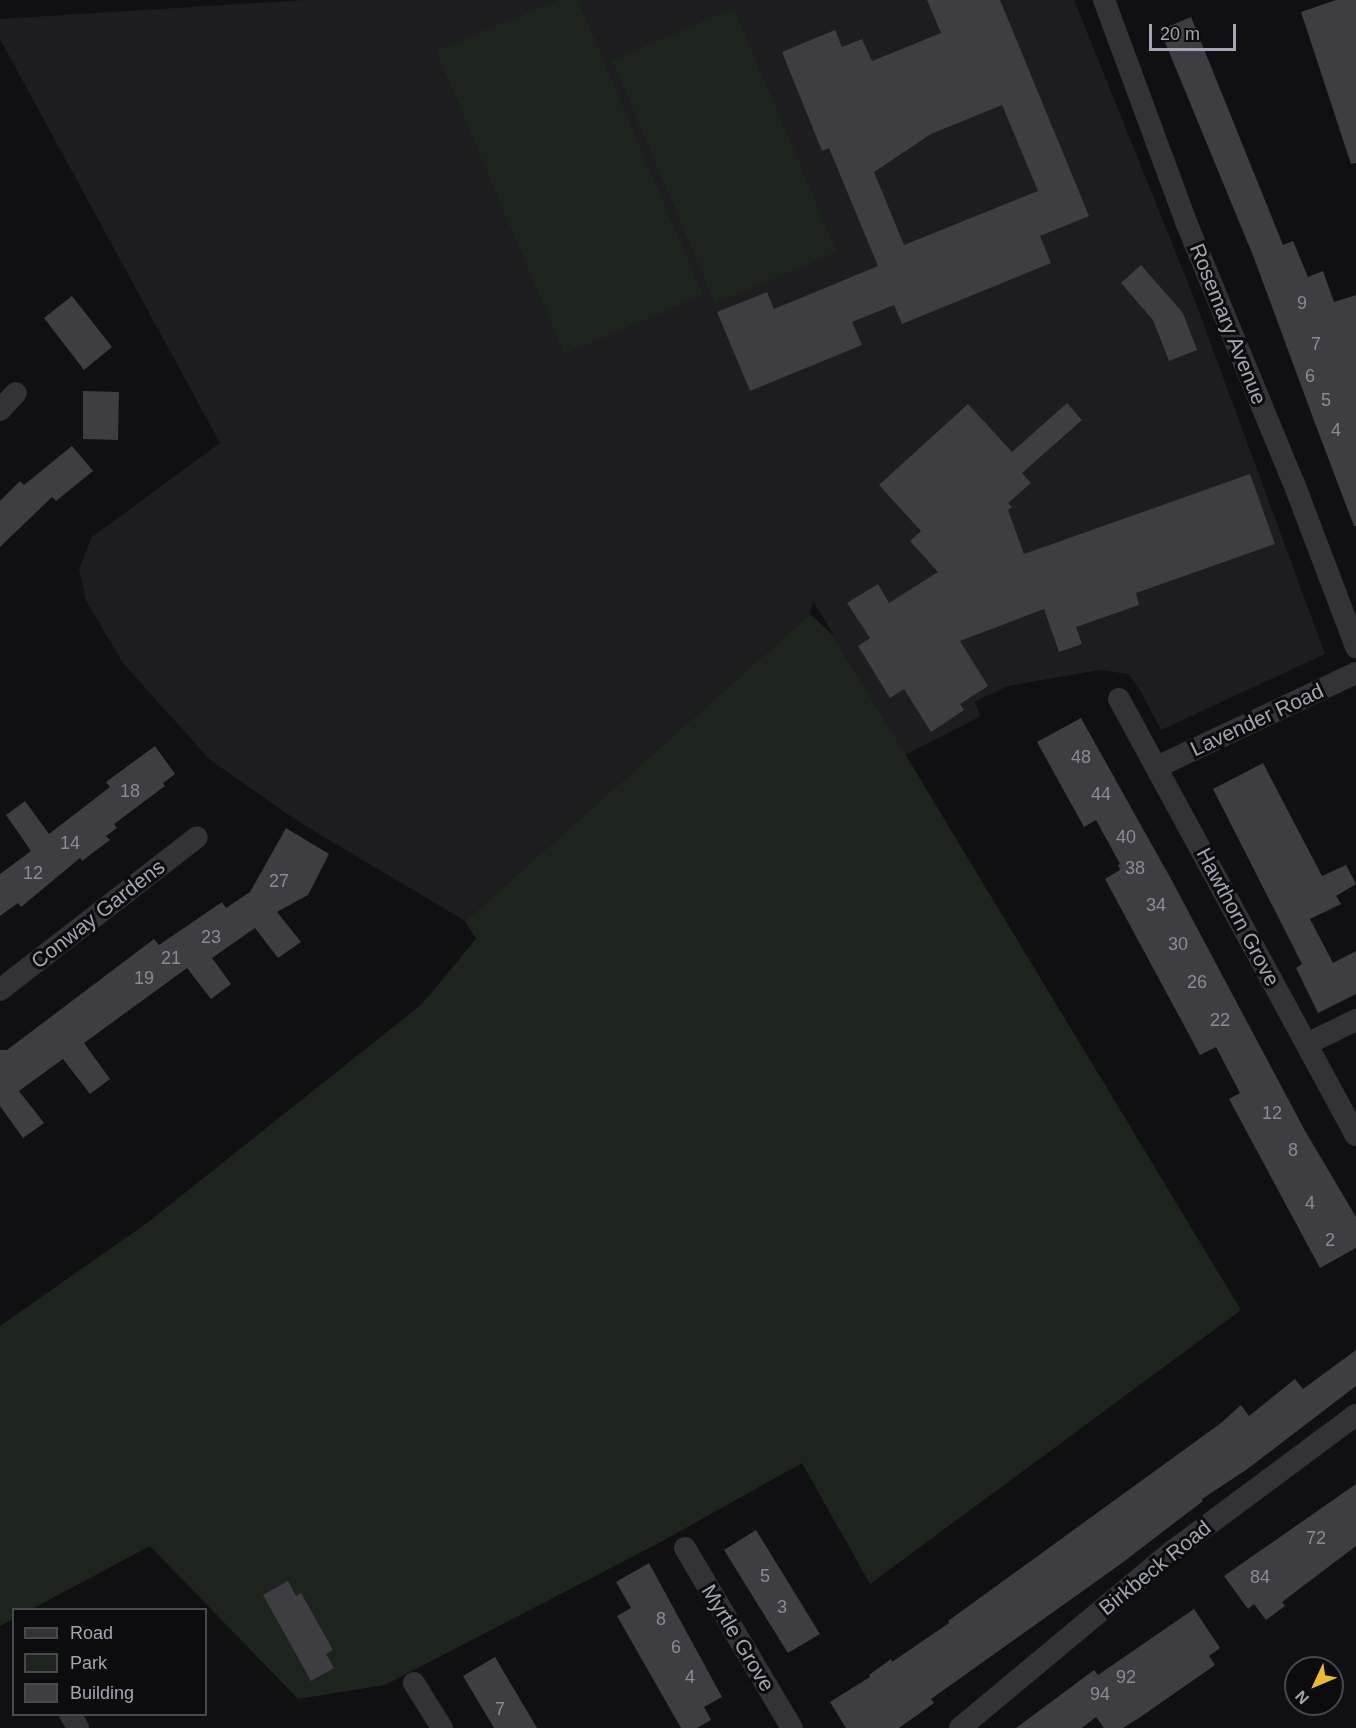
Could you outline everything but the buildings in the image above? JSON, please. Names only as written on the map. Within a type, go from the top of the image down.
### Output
[{"type":"street","name":"Rosemary Avenue","points":[[1104,0],[1186,222],[1293,481],[1356,647]]},
{"type":"street","points":[[0,410],[16,393]]},
{"type":"street","name":"Lavender Road","points":[[1157,767],[1356,673]]},
{"type":"street","name":"Hawthorn Grove","points":[[1119,699],[1356,1135]]},
{"type":"street","name":"Conway Gardens","points":[[0,990],[196,837]]},
{"type":"street","points":[[1307,1044],[1356,1020]]},
{"type":"street","name":"Birkbeck Road","points":[[966,1727],[1174,1550],[1356,1415]]},
{"type":"street","name":"Myrtle Grove","points":[[685,1548],[792,1728]]},
{"type":"street","points":[[414,1683],[442,1728]]},
{"type":"shaded area","points":[[304,0],[1074,0],[1191,290],[1325,654],[1161,730],[1140,690],[1128,674],[1100,670],[1008,686],[974,702],[981,716],[905,755],[813,601],[810,614],[465,921],[299,822],[210,760],[123,663],[86,601],[79,569],[92,537],[220,443],[0,39],[0,19]]},
{"type":"green space","points":[[558,0],[578,0],[703,295],[564,354],[436,51]]},
{"type":"green space","points":[[734,8],[837,252],[715,304],[612,60]]},
{"type":"green space","points":[[810,614],[833,635],[1241,1310],[870,1584],[802,1463],[659,1543],[385,1685],[298,1699],[150,1546],[34,1608],[12,1608],[12,1620],[0,1626],[0,1326],[147,1223],[422,1004],[476,939],[465,921]]}]
